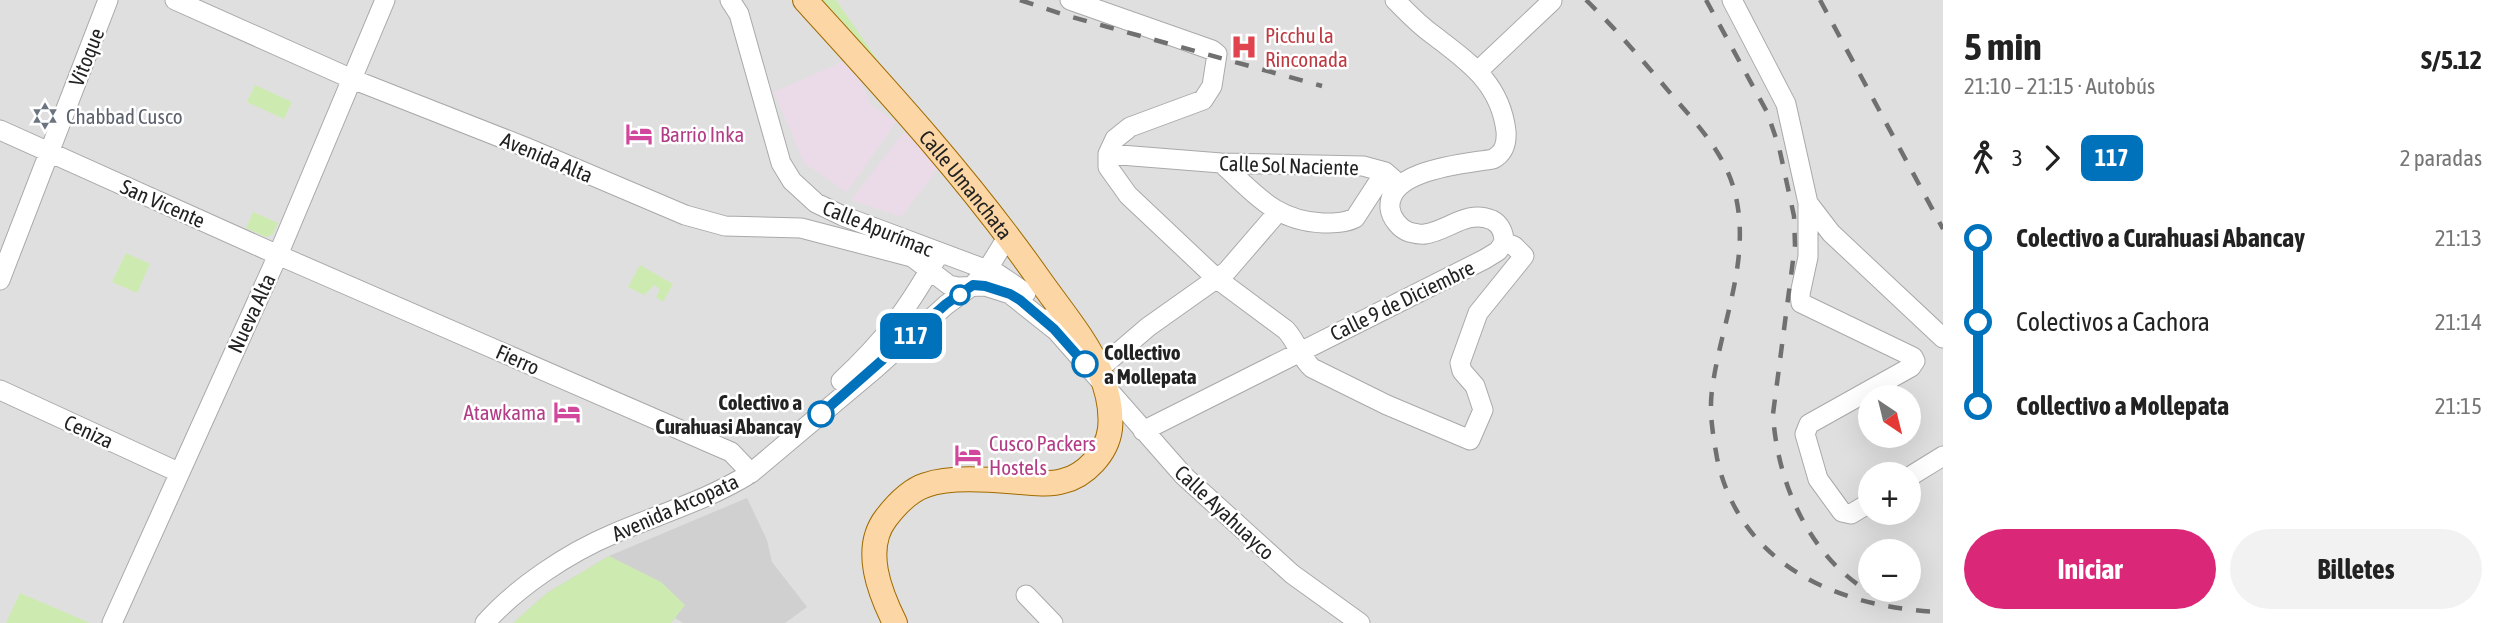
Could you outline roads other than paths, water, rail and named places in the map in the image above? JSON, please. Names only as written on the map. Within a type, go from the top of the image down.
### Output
[{"type":"main road","name":"Calle Umanchata","points":[[805,0],[933,141],[1008,236],[1076,331],[1102,377]]},
{"type":"main road","points":[[895,623],[884,600],[876,571],[875,553],[876,539],[883,522],[894,508],[913,491],[943,481],[1043,483],[1061,482],[1077,477],[1098,456],[1110,430],[1109,409],[1102,377]]},
{"type":"street","name":"Vitoque","points":[[0,279],[5,249],[48,152],[108,0]]},
{"type":"street","name":"Avenida Alta","points":[[176,0],[352,79],[525,147],[685,215],[725,226],[801,228],[912,257],[935,260]]},
{"type":"street","name":"Nueva Alta","points":[[112,623],[278,255],[385,0]]},
{"type":"street","name":"Calle Apurímac","points":[[730,0],[738,14],[781,163],[792,181],[808,197],[935,260],[987,270],[1016,284],[1054,329]]},
{"type":"street","points":[[1070,0],[1188,41],[1217,54],[1212,86],[1203,100],[1130,127],[1115,139],[1108,155],[1108,167],[1128,195],[1216,278],[1286,330],[1294,338],[1303,360],[1312,368],[1337,382],[1470,440],[1483,410],[1475,386],[1462,372],[1460,363],[1478,313],[1524,256],[1514,246],[1504,242],[1502,230],[1489,219],[1473,217],[1425,234],[1402,229],[1394,220],[1390,209],[1392,179]]},
{"type":"street","points":[[1221,163],[1277,213],[1306,222],[1350,221],[1392,179],[1493,159],[1501,155],[1506,137],[1502,113],[1485,78],[1395,0]]},
{"type":"street","points":[[1732,0],[1786,104],[1808,203],[1808,257],[1800,294],[1801,303],[1913,357],[1915,361],[1911,366],[1809,424],[1804,434],[1818,479],[1842,512],[1851,514],[1858,510]]},
{"type":"street","points":[[1478,71],[1552,1]]},
{"type":"street","name":"San Vicente","points":[[0,130],[278,255]]},
{"type":"street","name":"Calle Sol Naciente","points":[[1108,155],[1221,163],[1363,166],[1392,179]]},
{"type":"street","points":[[801,228],[808,197]]},
{"type":"street","points":[[1808,203],[1831,233],[1943,338]]},
{"type":"street","points":[[1102,377],[1148,327],[1227,271],[1277,213]]},
{"type":"street","name":"Avenida Arcopata","points":[[470,623],[515,580],[576,540],[601,527],[747,469],[876,368],[946,304],[973,285],[987,270],[1008,236]]},
{"type":"street","name":"Calle 9 de Diciembre","points":[[1143,431],[1485,259],[1498,251],[1504,242]]},
{"type":"street","name":"Fierro","points":[[278,255],[731,452],[747,469]]},
{"type":"street","name":"Calle Apurímac","points":[[935,260],[949,285],[985,286],[1010,294],[1054,329],[1102,377]]},
{"type":"street","name":"Avenida Arcopata","points":[[485,623],[523,588],[579,551],[610,535],[729,486],[874,350],[905,312],[935,260]]},
{"type":"street","name":"Calle Ayahuayco","points":[[1102,377],[1143,431],[1184,476],[1292,574],[1360,623]]},
{"type":"street","name":"Ceniza","points":[[0,390],[178,472]]},
{"type":"street","points":[[1921,470],[1943,456]]},
{"type":"street","points":[[1026,595],[1053,623]]},
{"type":"railway","points":[[1020,0],[1068,16],[1322,86]]},
{"type":"railway","points":[[1586,0],[1630,46],[1698,126],[1715,148],[1733,186],[1740,237],[1738,263],[1716,364],[1711,407],[1717,458],[1729,496],[1748,528],[1772,554],[1801,575],[1833,591],[1868,602],[1943,612]]},
{"type":"railway","points":[[1706,0],[1767,112],[1779,147],[1794,216],[1795,245],[1773,414],[1783,470],[1792,498],[1821,549],[1840,570],[1858,584]]},
{"type":"railway","points":[[1820,0],[1943,229]]},
{"type":"place","name":"Picchu la Rinconada","points":[[1244,47]]},
{"type":"place","name":"Chabbad Cusco","points":[[45,116]]},
{"type":"place","name":"Barrio Inka","points":[[639,134]]},
{"type":"place","name":"Collectivo a Mollepata","points":[[1085,364]]},
{"type":"place","name":"Atawkama","points":[[567,412]]},
{"type":"place","name":"Colectivo a Curahuasi Abancay","points":[[821,414]]},
{"type":"place","name":"Cusco Packers Hostels","points":[[968,455]]}]
